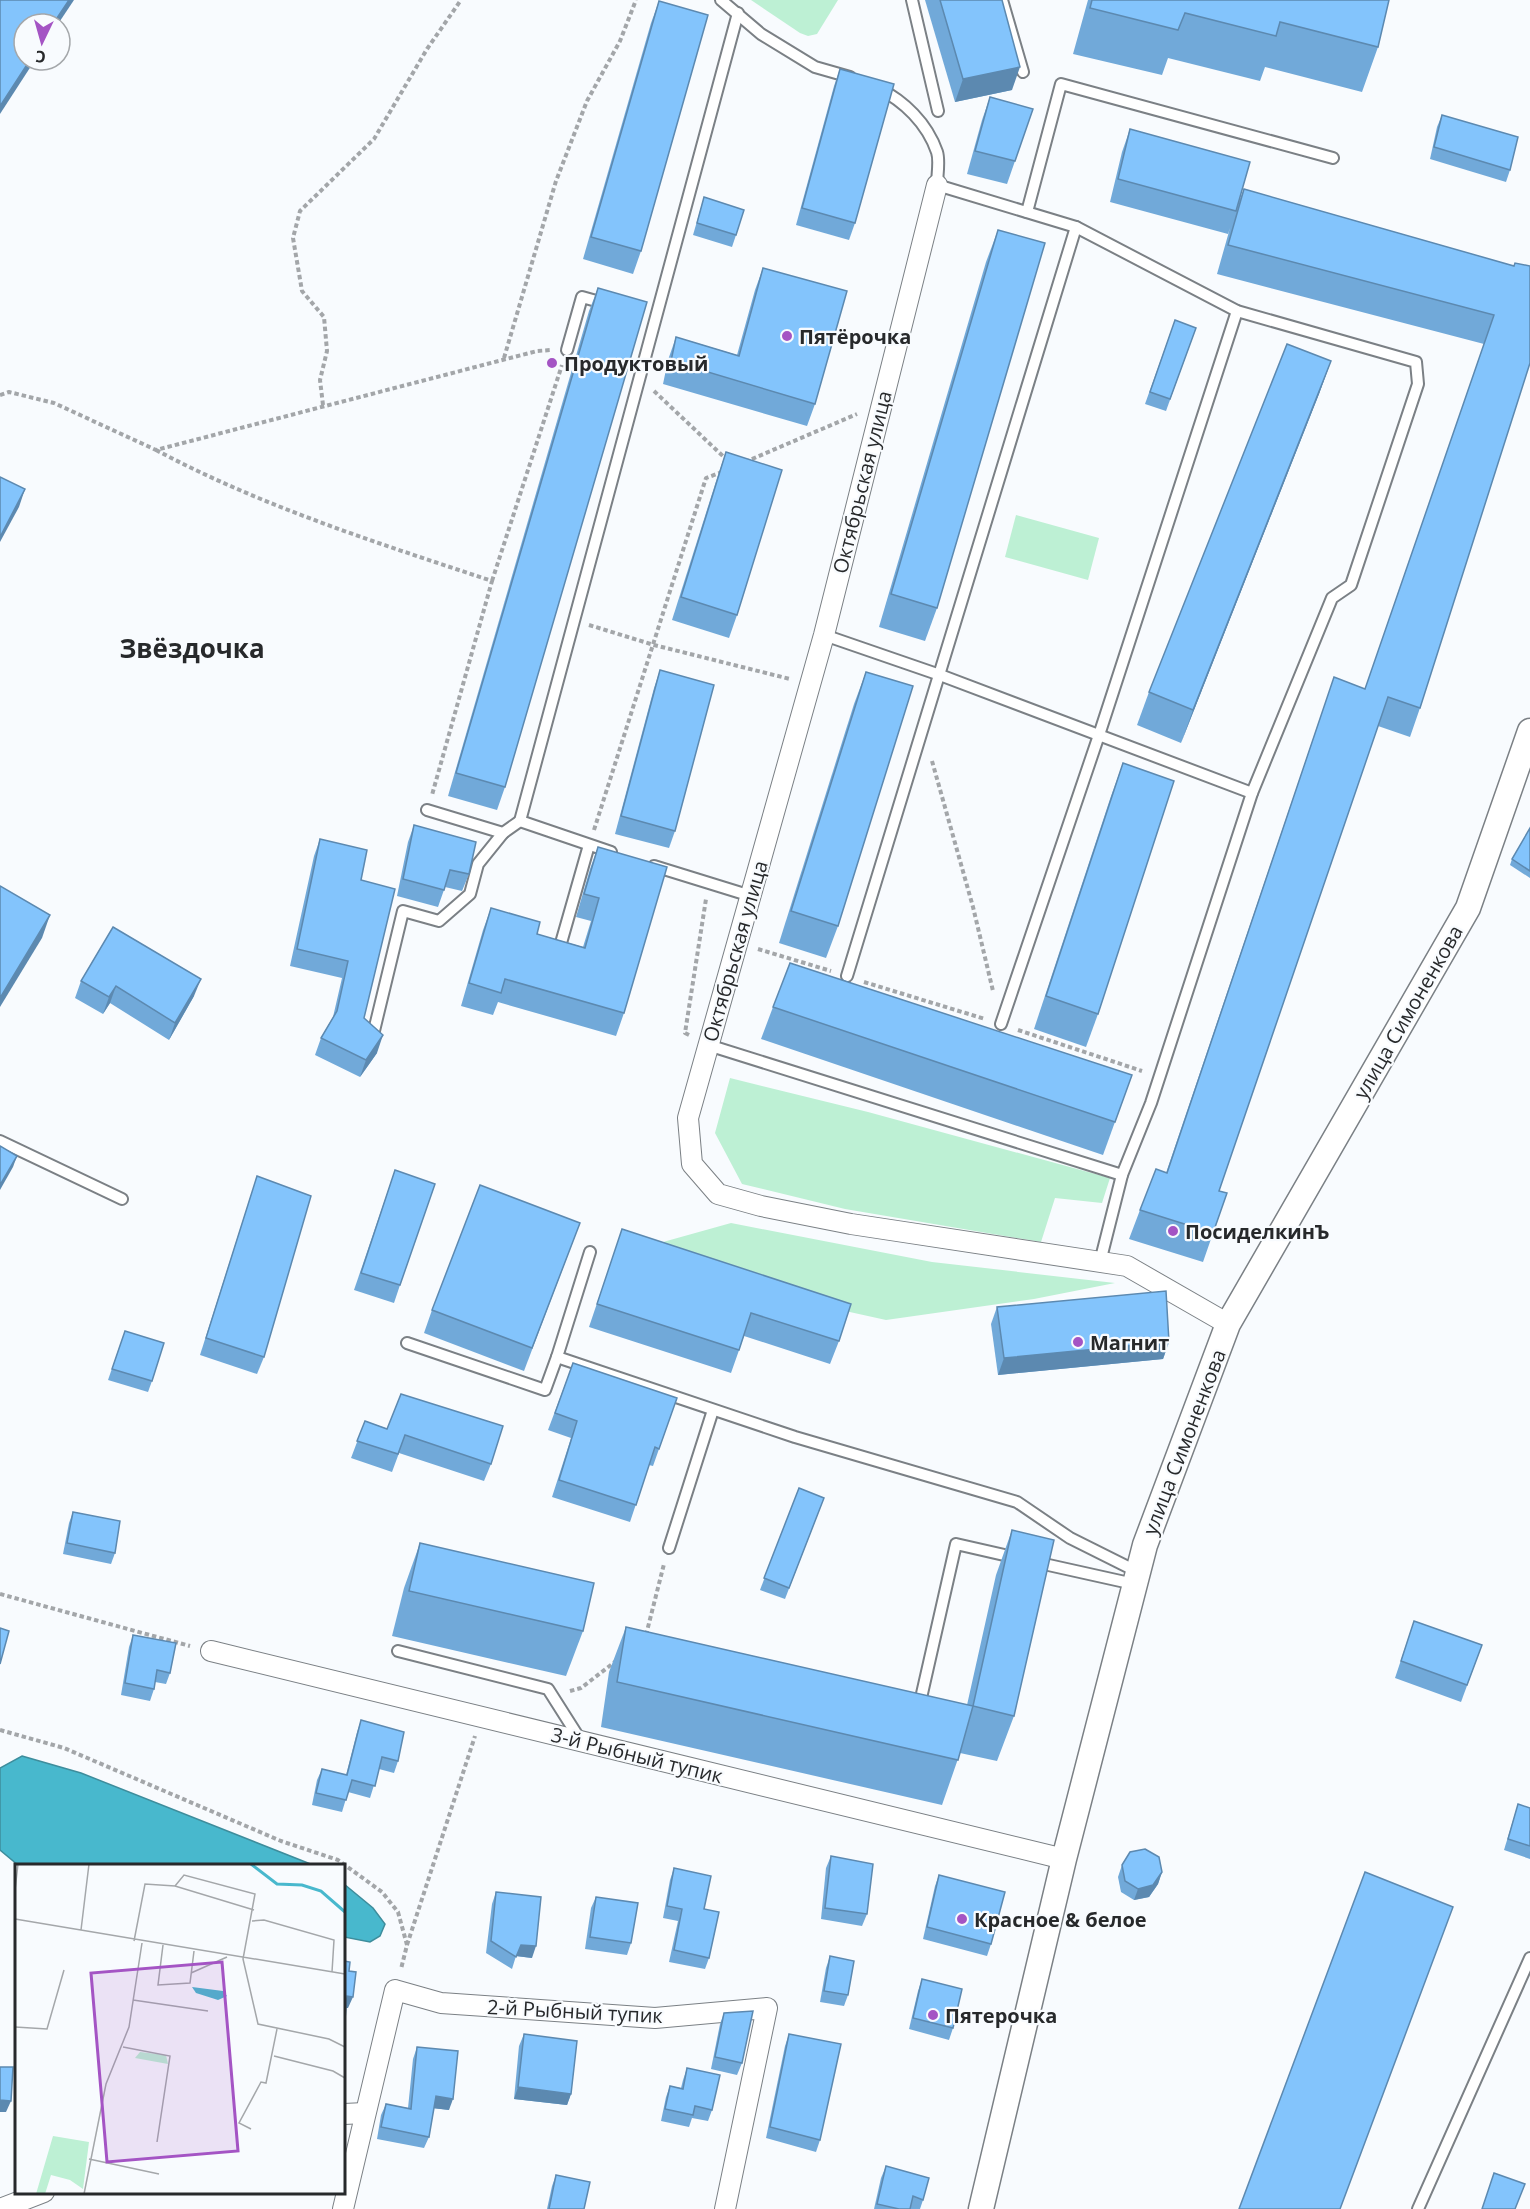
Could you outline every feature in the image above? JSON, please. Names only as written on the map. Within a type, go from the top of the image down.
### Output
[{"type":"street","name":"Октябрьская улица","points":[[937,185],[824,635],[688,1118],[692,1164],[718,1194],[761,1206],[851,1224],[1127,1266],[1228,1324]]},
{"type":"street","name":"улица Симоненкова","points":[[981,2209],[1064,1859],[1145,1545],[1228,1324],[1468,908],[1530,731]]},
{"type":"street","name":"3-й Рыбный тупик","points":[[211,1651],[1064,1859]]},
{"type":"street","points":[[343,2209],[395,1990]]},
{"type":"street","name":"2-й Рыбный тупик","points":[[395,1990],[441,2003],[655,2018],[768,2008],[724,2209]]},
{"type":"street","points":[[345,2114],[364,2113]]},
{"type":"street","points":[[0,2209],[41,2194]]},
{"type":"lane","points":[[721,0],[761,34],[815,67],[866,81],[898,98],[920,121],[938,153],[937,185],[1076,227],[1237,310],[1416,362],[1418,384],[1351,585],[1332,598],[1251,793],[1160,1076],[1122,1175],[1100,1262]]},
{"type":"lane","points":[[912,0],[939,111]]},
{"type":"lane","points":[[1002,0],[1023,72]]},
{"type":"lane","points":[[372,1039],[403,911],[439,921],[470,894],[478,864],[503,833],[520,821],[640,378],[651,317],[738,13]]},
{"type":"lane","points":[[1027,212],[1061,84],[1333,158]]},
{"type":"lane","points":[[847,976],[1076,227]]},
{"type":"lane","points":[[567,350],[582,297],[614,306]]},
{"type":"lane","points":[[1001,1024],[1099,735],[1237,310]]},
{"type":"lane","points":[[824,635],[940,675],[1251,793]]},
{"type":"lane","points":[[428,810],[503,833]]},
{"type":"lane","points":[[520,821],[621,856]]},
{"type":"lane","points":[[559,950],[589,845]]},
{"type":"lane","points":[[643,863],[751,896]]},
{"type":"lane","points":[[708,1046],[1122,1175]]},
{"type":"lane","points":[[0,1141],[122,1199]]},
{"type":"lane","points":[[407,1343],[545,1390],[590,1252]]},
{"type":"lane","points":[[556,1357],[795,1437],[1017,1502],[1070,1538],[1136,1578]]},
{"type":"lane","points":[[669,1548],[713,1410]]},
{"type":"lane","points":[[921,1698],[956,1544],[1136,1578]]},
{"type":"lane","points":[[398,1650],[548,1689],[581,1742]]},
{"type":"lane","points":[[1418,2209],[1530,1958]]},
{"type":"path","points":[[323,405],[320,380],[327,351],[324,317],[302,291],[293,238],[300,211],[374,139],[427,49],[461,0]]},
{"type":"path","points":[[504,359],[556,181],[587,101],[620,41],[636,0]]},
{"type":"path","points":[[156,450],[504,359],[537,351],[567,350],[492,581],[428,810]]},
{"type":"path","points":[[640,378],[734,467],[882,403]]},
{"type":"path","points":[[0,396],[9,392],[54,403],[156,450],[213,480],[282,509],[492,581]]},
{"type":"path","points":[[589,845],[706,478],[725,471]]},
{"type":"path","points":[[574,621],[654,645],[810,684]]},
{"type":"path","points":[[924,725],[935,777],[973,907],[1001,1024]]},
{"type":"path","points":[[708,883],[686,1033],[708,1046]]},
{"type":"path","points":[[738,942],[1160,1076]]},
{"type":"path","points":[[644,1643],[669,1548]]},
{"type":"path","points":[[0,1594],[211,1651]]},
{"type":"path","points":[[553,1696],[581,1688],[621,1657]]},
{"type":"path","points":[[395,1990],[481,1717]]},
{"type":"path","points":[[0,1730],[64,1748],[281,1841],[338,1860],[343,1864]]},
{"type":"path","points":[[345,1865],[381,1892],[398,1912],[407,1946]]},
{"type":"green space","points":[[751,0],[838,0],[817,34],[808,36]]},
{"type":"green space","points":[[1016,515],[1099,538],[1088,580],[1005,557]]},
{"type":"green space","points":[[730,1078],[868,1112],[1110,1178],[1102,1203],[1055,1198],[1041,1242],[845,1209],[742,1184],[715,1133]]},
{"type":"green space","points":[[731,1223],[932,1262],[1115,1283],[1034,1299],[886,1320],[809,1303],[638,1249]]},
{"type":"water","points":[[22,1756],[81,1773],[310,1864],[17,1864],[0,1850],[0,1768]]},
{"type":"water","points":[[345,1885],[373,1908],[385,1924],[380,1936],[370,1942],[345,1937]]},
{"type":"building","points":[[0,0],[69,0],[61,12],[12,12],[12,72],[22,72],[0,106]]},
{"type":"building","points":[[940,0],[1002,0],[1020,67],[963,79]]},
{"type":"building","points":[[1092,0],[1389,0],[1378,47],[1280,22],[1276,36],[1185,13],[1178,30],[1090,8]]},
{"type":"building","points":[[659,1],[708,15],[641,251],[591,237]]},
{"type":"building","points":[[840,69],[894,84],[855,223],[802,208]]},
{"type":"building","points":[[990,97],[1033,109],[1015,161],[975,151]]},
{"type":"building","points":[[1442,115],[1518,137],[1510,170],[1434,147]]},
{"type":"building","points":[[1130,129],[1250,162],[1236,211],[1118,179]]},
{"type":"building","points":[[1244,189],[1514,266],[1515,263],[1530,266],[1530,363],[1420,708],[1388,697],[1219,1191],[1227,1193],[1213,1233],[1140,1210],[1156,1169],[1167,1173],[1334,677],[1365,689],[1494,315],[1228,245]]},
{"type":"building","points":[[704,197],[744,210],[736,235],[697,223]]},
{"type":"building","points":[[998,230],[1045,243],[937,608],[891,594]]},
{"type":"building","name":"Пятёрочка","points":[[763,268],[847,291],[815,404],[671,361],[676,337],[739,356]]},
{"type":"building","points":[[598,288],[647,302],[505,787],[456,773]]},
{"type":"building","points":[[1175,320],[1196,328],[1170,399],[1150,392]]},
{"type":"building","points":[[1287,344],[1331,361],[1193,710],[1149,692]]},
{"type":"building","points":[[726,452],[782,470],[737,615],[681,597]]},
{"type":"building","points":[[0,477],[25,489],[0,537]]},
{"type":"building","points":[[660,670],[714,685],[675,831],[621,816]]},
{"type":"building","points":[[866,672],[913,686],[838,926],[791,911]]},
{"type":"building","points":[[1123,763],[1174,781],[1098,1014],[1046,996]]},
{"type":"building","points":[[414,825],[476,842],[469,874],[450,870],[444,890],[403,879]]},
{"type":"building","points":[[1530,828],[1530,871],[1512,859]]},
{"type":"building","points":[[320,839],[367,850],[361,880],[395,889],[364,1018],[383,1035],[366,1060],[321,1038],[337,1011],[348,961],[297,949]]},
{"type":"building","points":[[598,847],[667,867],[624,1013],[505,979],[501,993],[469,983],[491,908],[540,922],[537,934],[585,948],[599,898],[584,894]]},
{"type":"building","points":[[0,886],[50,915],[0,998]]},
{"type":"building","points":[[113,927],[201,979],[175,1023],[116,986],[109,997],[81,981]]},
{"type":"building","points":[[790,963],[1132,1075],[1115,1122],[773,1007]]},
{"type":"building","points":[[0,1146],[17,1156],[0,1185]]},
{"type":"building","points":[[395,1170],[435,1184],[400,1285],[361,1273]]},
{"type":"building","points":[[257,1176],[311,1196],[264,1357],[206,1338]]},
{"type":"building","points":[[480,1185],[580,1223],[532,1348],[432,1310]]},
{"type":"building","points":[[622,1229],[851,1304],[839,1341],[751,1313],[739,1350],[597,1304]]},
{"type":"building","name":"Магнит","points":[[1166,1291],[1169,1342],[1004,1358],[997,1307]]},
{"type":"building","points":[[125,1331],[164,1343],[152,1381],[112,1369]]},
{"type":"building","points":[[573,1363],[677,1398],[659,1449],[655,1447],[636,1505],[559,1480],[577,1421],[555,1413]]},
{"type":"building","points":[[401,1394],[503,1426],[491,1464],[405,1435],[398,1454],[357,1441],[365,1421],[387,1429]]},
{"type":"building","points":[[799,1488],[824,1498],[789,1588],[764,1578]]},
{"type":"building","points":[[73,1512],[120,1521],[115,1553],[67,1543]]},
{"type":"building","points":[[1012,1530],[1054,1540],[1014,1716],[973,1706]]},
{"type":"building","points":[[420,1543],[594,1583],[583,1631],[409,1591]]},
{"type":"building","points":[[1414,1621],[1482,1645],[1467,1685],[1401,1661]]},
{"type":"building","points":[[626,1627],[973,1706],[958,1760],[617,1682]]},
{"type":"building","points":[[0,1628],[9,1631],[0,1664]]},
{"type":"building","points":[[133,1635],[176,1643],[170,1673],[157,1670],[154,1689],[125,1683]]},
{"type":"building","points":[[361,1720],[404,1732],[398,1761],[382,1757],[375,1786],[352,1780],[346,1800],[316,1793],[322,1769],[347,1775]]},
{"type":"building","points":[[1518,1804],[1530,1808],[1530,1846],[1508,1839]]},
{"type":"building","points":[[1145,1849],[1159,1857],[1162,1872],[1153,1885],[1138,1889],[1125,1881],[1122,1865],[1130,1852]]},
{"type":"building","points":[[831,1856],[873,1864],[867,1914],[825,1908]]},
{"type":"building","points":[[674,1868],[711,1876],[704,1909],[719,1912],[709,1958],[674,1950],[682,1909],[667,1906]]},
{"type":"building","points":[[1365,1872],[1453,1907],[1340,2209],[1239,2209]]},
{"type":"building","points":[[939,1875],[1005,1892],[991,1944],[927,1927]]},
{"type":"building","points":[[496,1892],[541,1897],[536,1946],[521,1945],[516,1957],[491,1941]]},
{"type":"building","points":[[596,1897],[638,1903],[631,1943],[590,1937]]},
{"type":"building","points":[[830,1956],[854,1961],[848,1995],[824,1991]]},
{"type":"building","points":[[345,1961],[350,1962],[349,1971],[356,1972],[353,1997],[347,1996],[345,2019]]},
{"type":"building","points":[[922,1979],[962,1989],[953,2028],[913,2018]]},
{"type":"building","points":[[753,2011],[742,2063],[715,2057],[724,2013]]},
{"type":"building","points":[[524,2034],[577,2041],[571,2094],[518,2087]]},
{"type":"building","points":[[789,2034],[841,2044],[820,2140],[770,2127]]},
{"type":"building","points":[[417,2047],[458,2051],[453,2099],[436,2096],[429,2137],[381,2127],[386,2104],[411,2109]]},
{"type":"building","points":[[0,2067],[13,2067],[11,2101],[0,2100]]},
{"type":"building","points":[[687,2068],[720,2075],[712,2110],[695,2106],[693,2115],[665,2109],[670,2086],[683,2089]]},
{"type":"building","points":[[886,2166],[929,2178],[923,2200],[913,2196],[910,2209],[877,2204]]},
{"type":"building","points":[[1494,2173],[1525,2184],[1515,2209],[1482,2209]]},
{"type":"building","points":[[556,2175],[590,2182],[584,2209],[549,2209]]},
{"type":"place","name":"Пятёрочка","points":[[787,336]]},
{"type":"place","name":"Продуктовый","points":[[552,363]]},
{"type":"place","name":"ПосиделкинЪ","points":[[1173,1231]]},
{"type":"place","name":"Магнит","points":[[1078,1342]]},
{"type":"place","name":"Красное & белое","points":[[962,1919]]},
{"type":"place","name":"Пятерочка","points":[[933,2015]]},
{"type":"district","name":"Звёздочка","points":[[192,648]]}]
